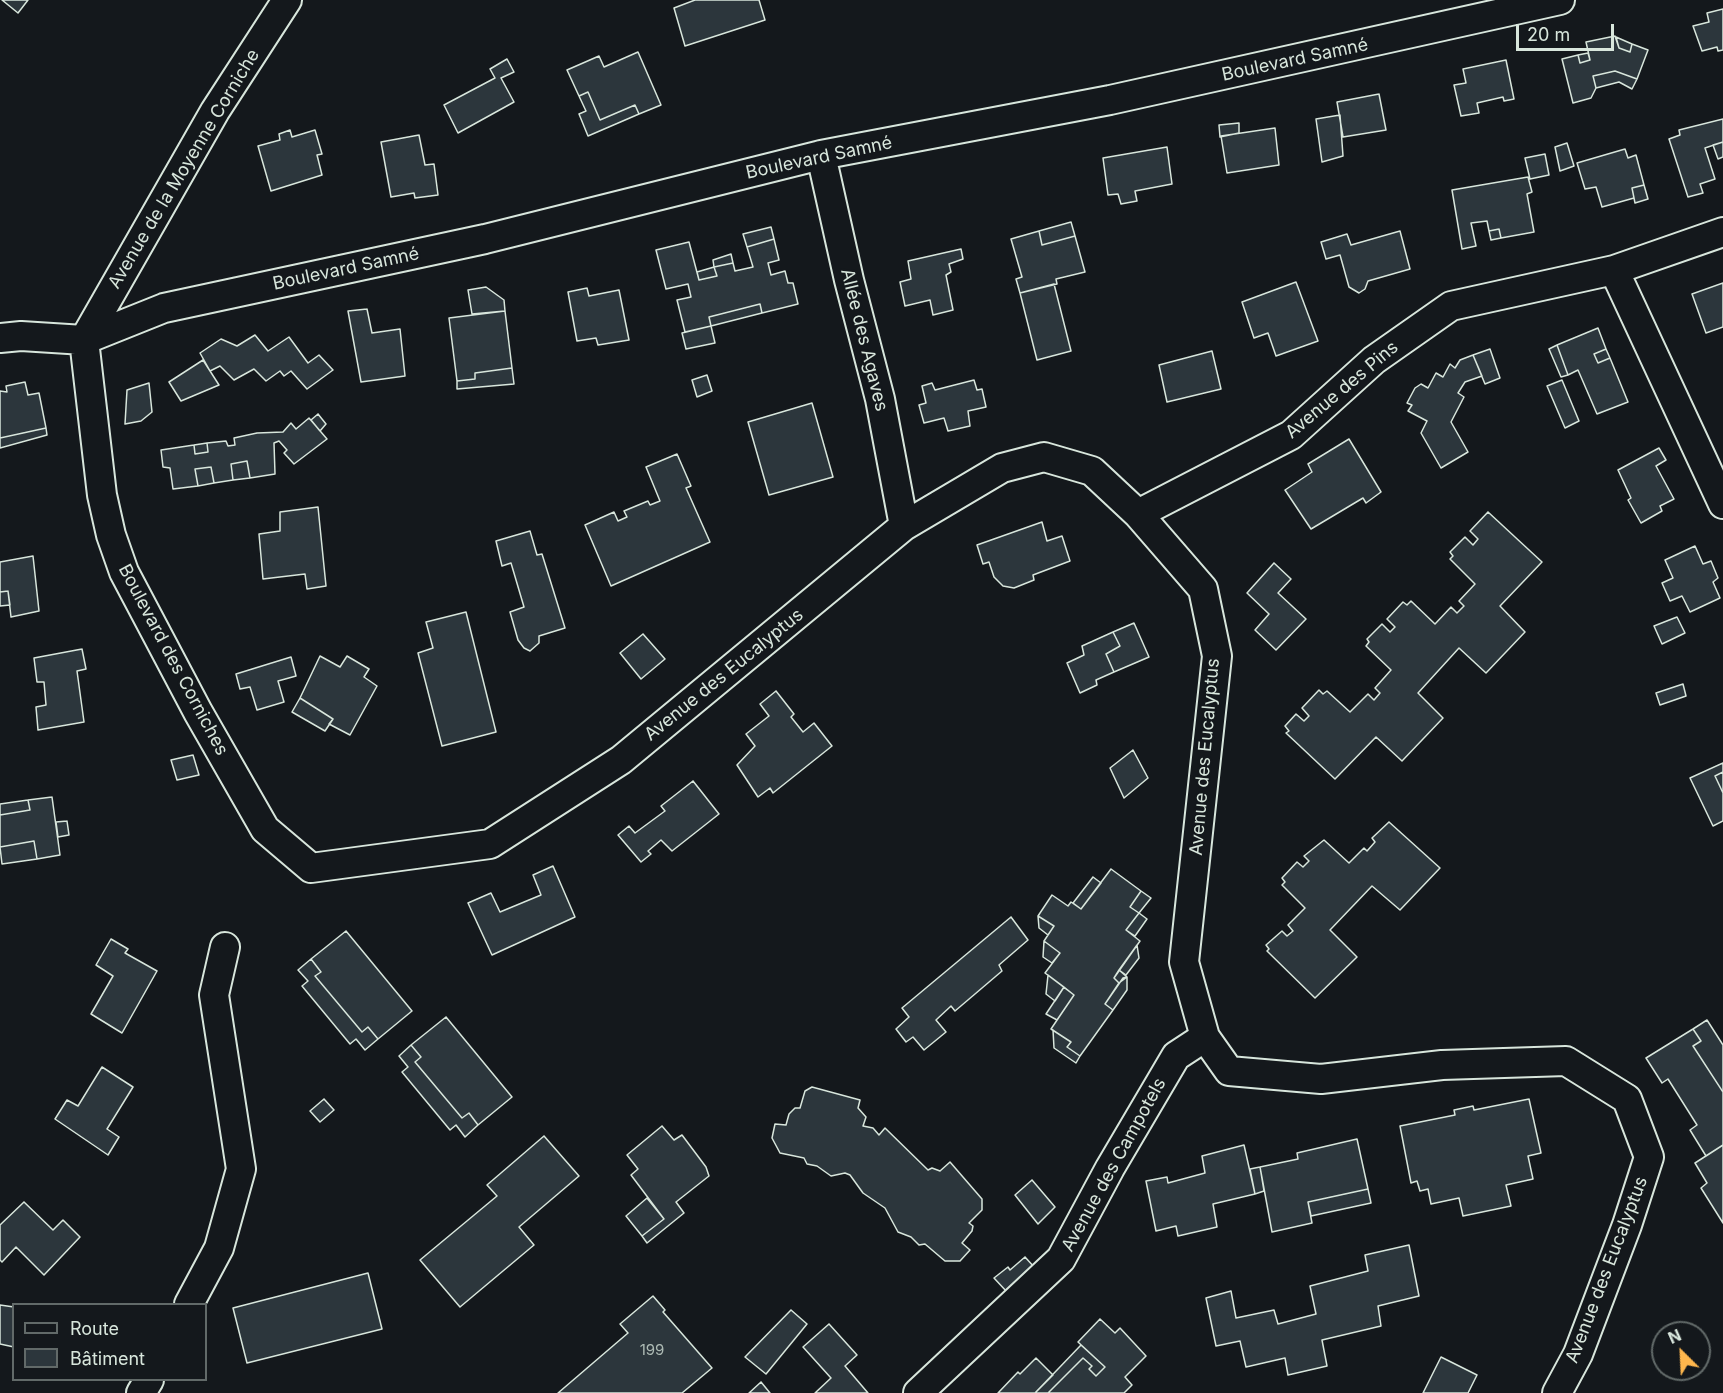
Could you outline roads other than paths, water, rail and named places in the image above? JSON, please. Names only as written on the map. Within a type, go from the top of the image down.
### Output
[{"type":"street","name":"Avenue de la Moyenne Corniche","points":[[84,340],[215,111],[287,0]]},
{"type":"street","name":"Boulevard Samné","points":[[84,340],[164,308],[485,239],[821,155],[1110,100],[1560,0]]},
{"type":"street","name":"Allée des Agaves","points":[[821,155],[849,280],[880,399],[904,526]]},
{"type":"street","name":"Avenue des Pins","points":[[1137,514],[1291,435],[1374,360],[1451,306],[1614,270],[1723,232]]},
{"type":"street","points":[[1614,270],[1723,504]]},
{"type":"street","points":[[0,338],[21,336],[84,340]]},
{"type":"street","name":"Boulevard des Corniches","points":[[84,340],[102,495],[111,535],[124,572],[198,712],[265,829]]},
{"type":"street","name":"Avenue des Eucalyptus","points":[[265,829],[311,868],[490,844],[621,760],[904,526],[1002,468],[1044,457],[1092,471],[1137,514],[1203,589],[1217,656],[1184,962],[1205,1037],[1229,1071],[1321,1079],[1442,1065],[1566,1061],[1627,1099],[1649,1156],[1627,1225],[1582,1343],[1557,1393]]},
{"type":"street","points":[[190,1303],[219,1248],[241,1169],[214,995],[225,947]]},
{"type":"street","name":"Avenue des Campotels","points":[[918,1393],[1061,1259],[1110,1168],[1176,1056],[1205,1037]]}]
